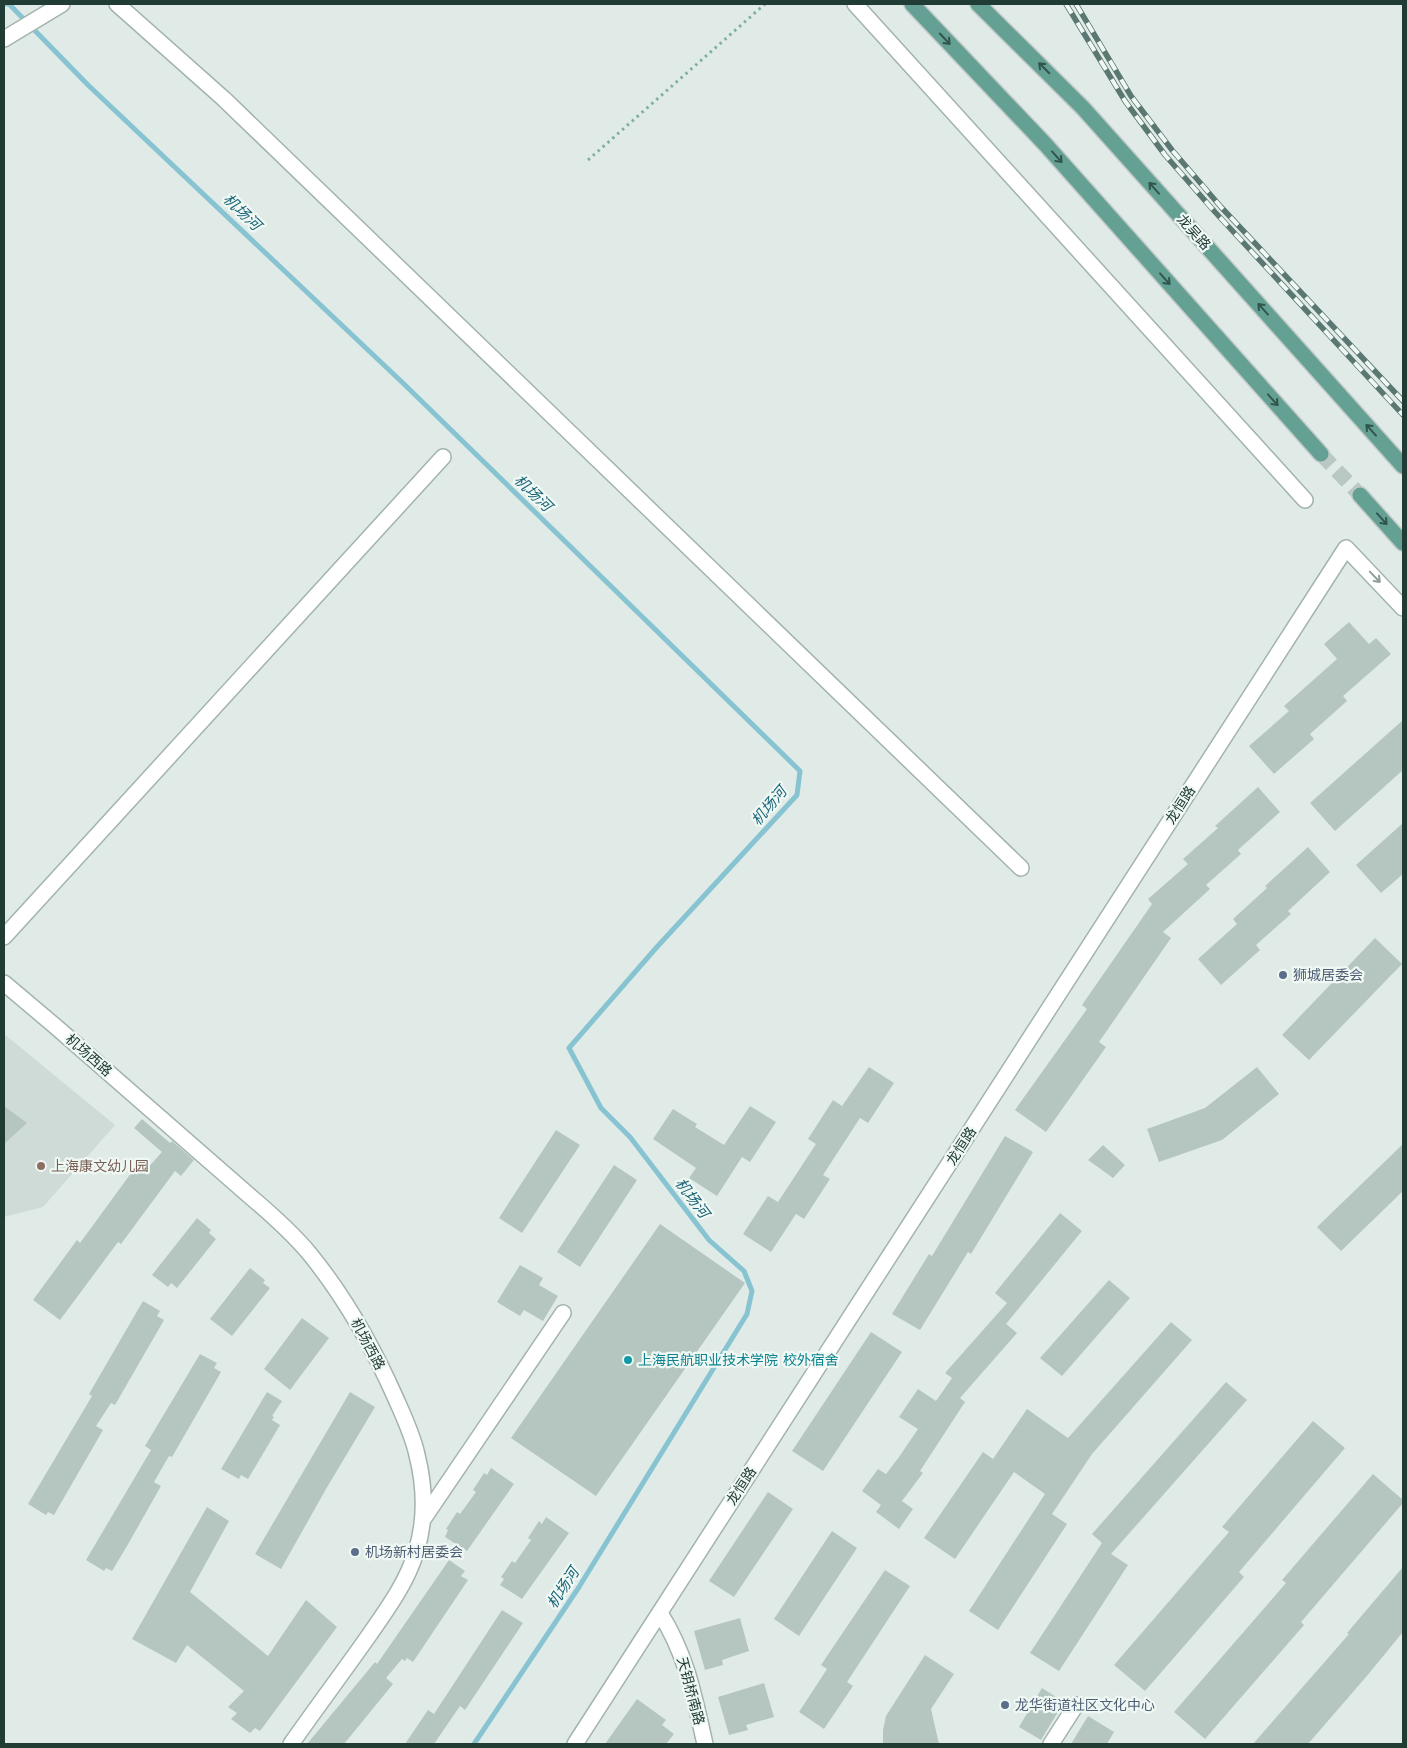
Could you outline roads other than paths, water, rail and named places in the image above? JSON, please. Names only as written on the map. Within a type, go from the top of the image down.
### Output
[{"type":"main road","points":[[912,4],[1045,144],[1321,454]]},
{"type":"main road","name":"龙吴路","points":[[978,4],[1083,108],[1403,466]]},
{"type":"main road","points":[[1360,495],[1403,543]]},
{"type":"street","points":[[4,39],[62,4]]},
{"type":"street","points":[[117,4],[224,99],[1021,868]]},
{"type":"street","points":[[855,4],[1305,500]]},
{"type":"street","points":[[4,937],[443,457]]},
{"type":"street","name":"龙恒路","points":[[575,1744],[1346,548],[1403,608]]},
{"type":"street","name":"机场西路","points":[[4,983],[56,1026],[279,1222],[308,1252],[340,1295],[363,1333],[406,1422],[417,1454],[423,1488],[424,1518],[416,1552],[404,1584],[291,1744]]},
{"type":"street","points":[[424,1518],[563,1313]]},
{"type":"street","name":"天钥桥南路","points":[[660,1614],[671,1632],[688,1674],[705,1744]]},
{"type":"street","points":[[1052,1744],[1076,1705]]},
{"type":"waterway","name":"机场河","points":[[5,4],[9,4],[88,85],[405,385],[800,771],[797,795],[656,948],[569,1048],[601,1108],[630,1137],[709,1240],[744,1271],[752,1291],[747,1314],[579,1587],[474,1744]]},
{"type":"tunnel","points":[[1321,454],[1360,495]]},
{"type":"railway","points":[[1066,4],[1125,101],[1165,155],[1215,212],[1403,415]]},
{"type":"railway","points":[[1076,4],[1131,96],[1172,150],[1221,207],[1403,401]]},
{"type":"place","name":"狮城居委会","points":[[1283,975]]},
{"type":"place","name":"上海康文幼儿园","points":[[41,1166]]},
{"type":"place","name":"上海民航职业技术学院 校外宿舍","points":[[628,1360]]},
{"type":"place","name":"机场新村居委会","points":[[355,1552]]},
{"type":"place","name":"龙华街道社区文化中心","points":[[1005,1705]]}]
